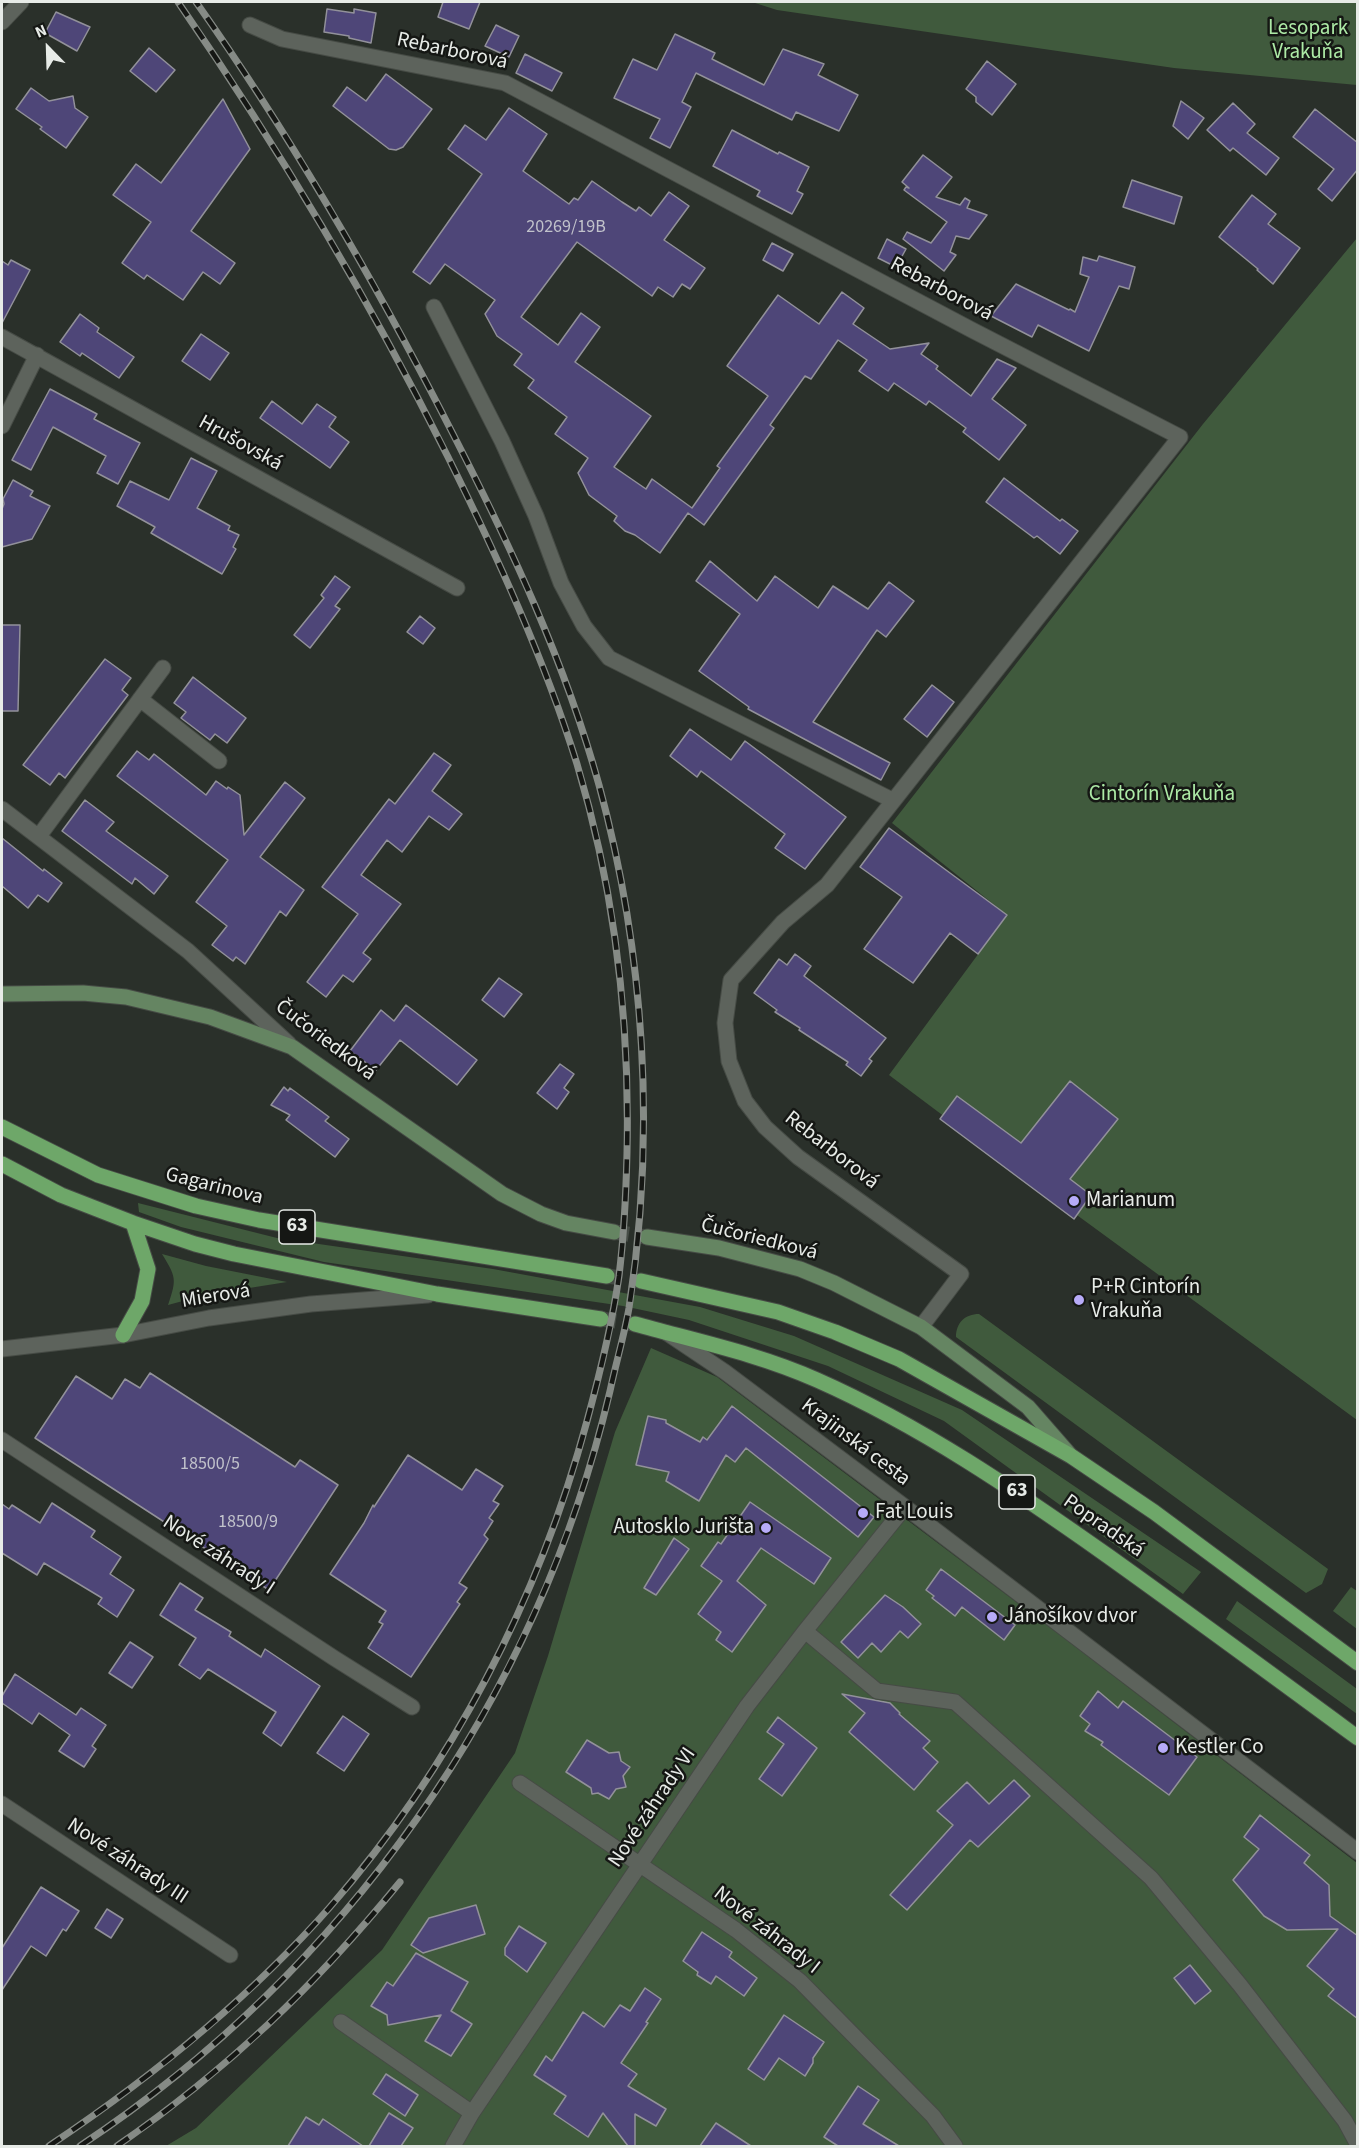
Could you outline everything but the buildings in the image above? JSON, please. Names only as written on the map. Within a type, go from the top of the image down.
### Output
[{"type":"main road","name":"Gagarinova","points":[[2,1127],[98,1175],[196,1206],[270,1222],[607,1276]]},
{"type":"main road","name":"63","points":[[2,1164],[61,1195],[133,1223],[195,1244],[252,1259],[437,1294],[602,1319]]},
{"type":"main road","points":[[123,1335],[142,1301],[148,1269],[133,1223]]},
{"type":"main road","name":"Popradská","points":[[641,1281],[777,1312],[835,1332],[899,1359],[1071,1456],[1154,1512],[1358,1663]]},
{"type":"main road","name":"Popradská","points":[[635,1324],[775,1364],[815,1379],[895,1418],[1029,1500],[1358,1738]]},
{"type":"street","points":[[2,22],[21,2]]},
{"type":"street","name":"Rebarborová","points":[[250,25],[282,39],[505,83],[972,330],[1180,437],[827,885],[783,922],[731,980],[725,1023],[729,1061],[745,1101],[765,1127],[798,1157],[961,1274],[921,1327]]},
{"type":"street","points":[[434,307],[502,441],[536,516],[561,583],[584,626],[609,658],[892,800]]},
{"type":"street","name":"Hrušovská","points":[[2,337],[457,588]]},
{"type":"street","points":[[2,426],[37,355]]},
{"type":"street","points":[[39,836],[163,668]]},
{"type":"street","points":[[140,699],[219,761]]},
{"type":"street","name":"Čučoriedková","points":[[2,809],[193,956],[292,1047],[502,1194],[541,1214],[566,1223],[614,1232]]},
{"type":"street","points":[[2,994],[83,993],[126,997],[210,1017],[292,1047]]},
{"type":"street","name":"Čučoriedková","points":[[647,1237],[719,1248],[801,1269],[921,1327],[1028,1407],[1071,1456]]},
{"type":"street","name":"Mierová","points":[[2,1349],[123,1335],[209,1318],[311,1304],[437,1294]]},
{"type":"street","name":"Krajinská cesta","points":[[667,1333],[725,1372],[842,1459],[1358,1852]]},
{"type":"street","name":"Nové záhrady I","points":[[2,1440],[412,1707]]},
{"type":"street","name":"Nové záhrady VI","points":[[453,2146],[472,2113],[747,1706],[905,1507]]},
{"type":"street","points":[[805,1631],[877,1690],[955,1702],[1151,1878],[1240,1985],[1345,2121],[1358,2145]]},
{"type":"street","name":"Nové záhrady I","points":[[520,1783],[736,1930],[800,1981],[933,2116],[955,2146]]},
{"type":"street","name":"Nové záhrady III","points":[[2,1804],[230,1955]]},
{"type":"street","points":[[341,2022],[472,2113]]},
{"type":"green space","name":"Lesopark Vrakuňa","points":[[752,2],[1357,2],[1357,85],[1174,68],[777,10]]},
{"type":"green space","name":"Cintorín Vrakuňa","points":[[1357,238],[1357,1420],[889,1075],[1007,915],[892,823],[1203,424]]},
{"type":"green space","points":[[138,1203],[277,1238],[493,1269],[700,1307],[794,1336],[962,1410],[1201,1572],[1183,1594],[944,1421],[828,1366],[689,1320],[623,1306],[324,1262],[181,1227],[139,1212]]},
{"type":"green space","points":[[162,1254],[206,1266],[287,1282],[205,1295],[168,1305],[174,1278]]},
{"type":"green space","points":[[979,1314],[1328,1569],[1322,1584],[1306,1593],[956,1337],[962,1320]]},
{"type":"green space","points":[[651,1348],[717,1377],[1072,1644],[1357,1863],[1357,2146],[166,2146],[196,2128],[382,1950],[515,1753],[548,1656],[615,1432]]},
{"type":"green space","points":[[1351,1587],[1357,1591],[1357,1629],[1333,1611]]},
{"type":"green space","points":[[1237,1601],[1357,1689],[1357,1714],[1226,1619]]},
{"type":"tunnel","points":[[614,1232],[647,1237]]},
{"type":"tunnel","points":[[607,1276],[641,1281]]},
{"type":"tunnel","points":[[601,1319],[635,1324]]},
{"type":"railway","points":[[49,2146],[162,2065],[232,2005],[299,1941],[374,1853],[415,1797],[452,1739],[517,1616],[544,1552],[567,1487],[587,1421],[609,1331],[619,1276],[624,1215],[627,1153],[626,1054],[617,957],[610,908],[590,812],[577,764],[550,685],[484,532],[387,340],[287,168],[178,2]]},
{"type":"railway","points":[[80,2146],[176,2076],[264,1998],[344,1912],[417,1819],[480,1720],[534,1615],[577,1505],[610,1391],[629,1308],[642,1177],[644,1111],[641,1045],[636,979],[627,914],[615,849],[599,785],[570,694],[535,606],[496,519],[394,323],[300,160],[196,2]]},
{"type":"railway","points":[[117,2146],[196,2087],[268,2024],[335,1956],[400,1882]]},
{"type":"place","name":"Marianum","points":[[1074,1201]]},
{"type":"place","name":"P+R Cintorín Vrakuňa","points":[[1079,1300]]},
{"type":"place","name":"Fat Louis","points":[[863,1513]]},
{"type":"place","name":"Autosklo Jurišta","points":[[766,1528]]},
{"type":"place","name":"Jánošíkov dvor","points":[[992,1617]]},
{"type":"place","name":"Kestler Co","points":[[1163,1748]]}]
